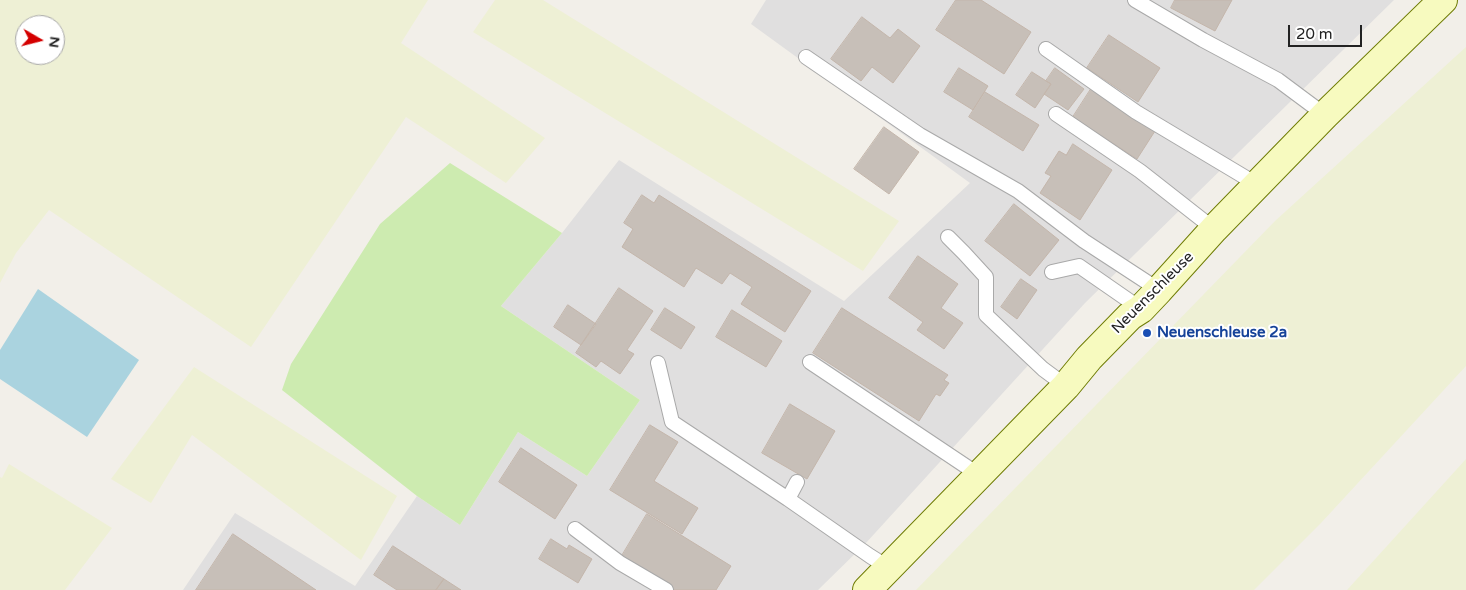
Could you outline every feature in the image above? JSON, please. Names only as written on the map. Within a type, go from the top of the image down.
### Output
[{"type":"street","name":"Neuenschleuse","points":[[867,590],[1066,386],[1089,358],[1130,316],[1150,300],[1214,229],[1443,0]]},
{"type":"lane","points":[[1135,0],[1203,40],[1278,80],[1326,115]]},
{"type":"lane","points":[[1046,50],[1136,112],[1258,185]]},
{"type":"lane","points":[[806,57],[920,135],[1018,191],[1084,241],[1150,300]]},
{"type":"lane","points":[[1056,114],[1140,171],[1214,229]]},
{"type":"lane","points":[[948,237],[986,277],[986,315],[1043,369],[1066,386]]},
{"type":"lane","points":[[1052,272],[1079,266],[1150,300]]},
{"type":"lane","points":[[810,362],[979,475]]},
{"type":"lane","points":[[658,363],[672,422],[889,568]]},
{"type":"lane","points":[[788,499],[797,482]]},
{"type":"lane","points":[[575,529],[620,562],[666,590]]},
{"type":"shaded area","points":[[766,0],[1394,0],[1085,303],[865,544],[818,590],[183,590],[235,513],[355,586],[417,496],[460,525],[518,432],[587,476],[640,400],[501,306],[562,233],[619,160],[844,301],[970,183],[751,24]]},
{"type":"green space","points":[[0,0],[428,0],[401,43],[545,138],[506,183],[406,117],[251,347],[49,210],[16,253],[0,283]]},
{"type":"green space","points":[[495,0],[543,0],[899,221],[863,271],[473,32]]},
{"type":"green space","points":[[1466,47],[1466,366],[1321,523],[1254,590],[916,590],[1275,221]]},
{"type":"green space","points":[[450,163],[562,233],[501,306],[640,400],[587,476],[518,432],[460,525],[417,496],[282,390],[291,364],[380,224]]},
{"type":"green space","points":[[194,367],[397,496],[361,560],[192,435],[151,503],[111,479]]},
{"type":"green space","points":[[1466,459],[1466,590],[1347,590]]},
{"type":"green space","points":[[9,464],[112,528],[65,590],[0,590],[0,477],[2,478]]},
{"type":"water","points":[[38,289],[139,360],[87,437],[0,379],[0,350]]},
{"type":"building","points":[[956,0],[981,0],[1031,32],[1004,74],[936,30]]},
{"type":"building","points":[[1175,0],[1232,0],[1215,31],[1171,8]]},
{"type":"building","points":[[862,17],[890,38],[898,29],[920,46],[893,83],[872,67],[861,81],[831,59]]},
{"type":"building","points":[[1109,35],[1160,68],[1138,102],[1087,68]]},
{"type":"building","points":[[959,68],[988,86],[973,110],[944,92]]},
{"type":"building","points":[[1055,68],[1084,89],[1068,110],[1044,94],[1051,84],[1046,81]]},
{"type":"building","points":[[1032,72],[1051,84],[1035,108],[1016,95]]},
{"type":"building","points":[[1091,89],[1155,131],[1137,159],[1073,117]]},
{"type":"building","points":[[985,92],[1039,125],[1023,151],[969,117]]},
{"type":"building","points":[[884,127],[919,152],[889,194],[854,169]]},
{"type":"building","points":[[1073,144],[1112,170],[1080,220],[1040,193],[1051,176],[1045,173],[1059,151],[1066,155]]},
{"type":"building","points":[[642,195],[654,203],[659,195],[811,291],[785,332],[741,304],[752,287],[730,273],[722,284],[696,268],[684,287],[622,247],[633,229],[624,223]]},
{"type":"building","points":[[1014,204],[1059,240],[1030,276],[985,241]]},
{"type":"building","points":[[918,256],[958,284],[941,308],[963,323],[944,349],[917,330],[923,322],[889,298]]},
{"type":"building","points":[[1021,279],[1037,290],[1017,319],[1001,307]]},
{"type":"building","points":[[619,288],[653,311],[627,350],[634,354],[620,374],[601,361],[596,367],[576,353]]},
{"type":"building","points":[[568,305],[596,324],[581,345],[554,327]]},
{"type":"building","points":[[665,308],[695,327],[681,349],[651,330]]},
{"type":"building","points":[[842,308],[948,375],[944,380],[949,383],[940,396],[936,394],[919,421],[813,353]]},
{"type":"building","points":[[732,310],[782,341],[766,367],[716,337]]},
{"type":"building","points":[[790,404],[835,431],[807,479],[762,453]]},
{"type":"building","points":[[650,425],[678,442],[654,481],[698,508],[682,534],[610,490]]},
{"type":"building","points":[[521,448],[577,485],[555,519],[499,482]]},
{"type":"building","points":[[647,514],[731,566],[716,590],[670,590],[620,559]]},
{"type":"building","points":[[233,534],[316,590],[196,590]]},
{"type":"building","points":[[551,539],[567,549],[569,545],[592,559],[578,583],[539,559]]},
{"type":"building","points":[[393,546],[444,579],[436,590],[397,590],[374,575]]},
{"type":"building","points":[[444,579],[461,590],[436,590]]},
{"type":"place","name":"Neuenschleuse 2a","points":[[1147,333]]}]
